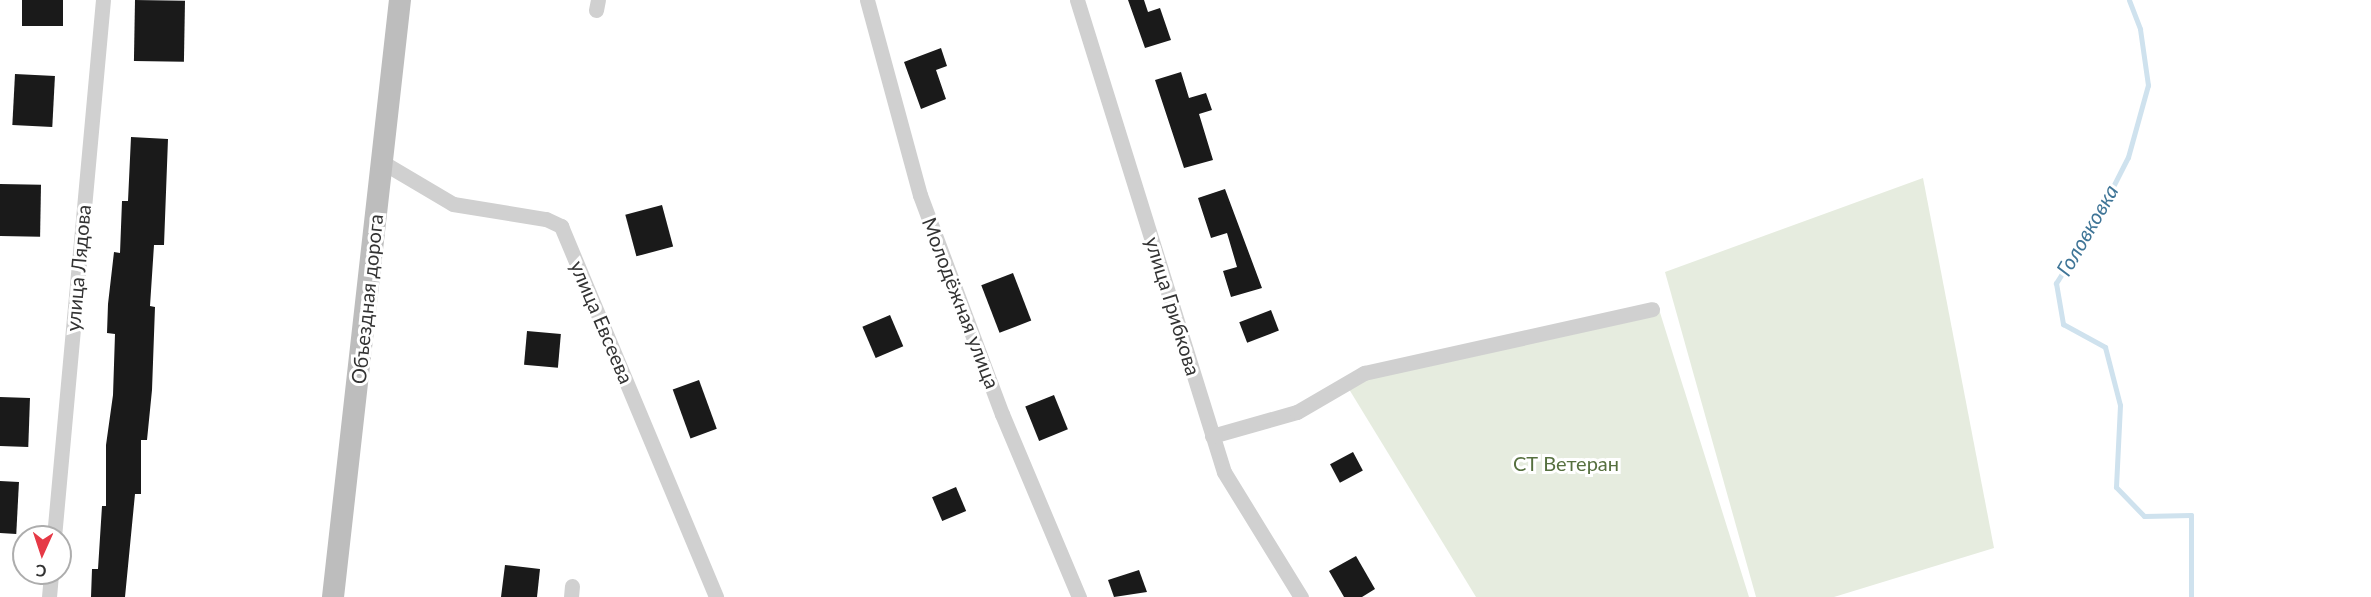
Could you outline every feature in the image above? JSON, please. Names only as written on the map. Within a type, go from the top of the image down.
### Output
[{"type":"main road","name":"Объездная дорога","points":[[333,597],[400,0]]},
{"type":"street","name":"улица Лядова","points":[[55,525],[103,0]]},
{"type":"street","name":"Молодёжная улица","points":[[867,0],[920,195],[1002,414],[1079,597]]},
{"type":"street","name":"улица Грибкова","points":[[1077,0],[1224,472],[1301,597]]},
{"type":"street","name":"улица Евсеева","points":[[382,162],[453,204],[546,219],[561,226],[716,597]]},
{"type":"street","points":[[1212,436],[1297,412],[1364,373],[1652,309]]},
{"type":"green space","points":[[1923,178],[1994,548],[1834,597],[1756,597],[1665,272]]},
{"type":"green space","name":"СТ Ветеран","points":[[1657,303],[1749,597],[1476,597],[1344,381]]},
{"type":"building","points":[[22,0],[63,0],[63,26],[22,26]]},
{"type":"building","points":[[135,0],[185,1],[184,62],[134,61]]},
{"type":"building","points":[[1128,0],[1144,0],[1148,12],[1160,8],[1171,40],[1145,48]]},
{"type":"building","points":[[941,48],[947,66],[936,70],[946,99],[921,109],[904,62]]},
{"type":"building","points":[[1181,72],[1189,98],[1206,93],[1212,110],[1199,114],[1213,160],[1184,168],[1155,80]]},
{"type":"building","points":[[15,74],[55,76],[52,127],[12,125]]},
{"type":"building","points":[[131,137],[168,139],[164,245],[154,245],[150,306],[155,307],[152,390],[147,440],[141,440],[141,494],[135,494],[125,597],[91,597],[92,569],[98,569],[102,506],[106,506],[106,445],[113,395],[115,334],[107,333],[108,304],[114,252],[120,253],[122,201],[128,201]]},
{"type":"building","points":[[0,184],[41,185],[40,237],[0,236]]},
{"type":"building","points":[[1225,189],[1262,288],[1231,297],[1223,271],[1237,267],[1227,233],[1211,238],[1198,198]]},
{"type":"building","points":[[662,205],[673,247],[636,256],[625,215]]},
{"type":"building","points":[[1013,273],[1031,321],[1000,333],[981,285]]},
{"type":"building","points":[[1271,310],[1279,331],[1247,343],[1239,322]]},
{"type":"building","points":[[890,315],[903,346],[876,358],[862,327]]},
{"type":"building","points":[[527,331],[561,334],[558,368],[524,365]]},
{"type":"building","points":[[699,380],[717,429],[690,438],[673,390]]},
{"type":"building","points":[[1054,395],[1068,429],[1039,441],[1025,407]]},
{"type":"building","points":[[0,397],[30,398],[28,447],[0,446]]},
{"type":"building","points":[[1353,452],[1363,471],[1340,483],[1330,464]]},
{"type":"building","points":[[0,481],[19,482],[17,525],[12,525],[12,534],[0,533]]},
{"type":"building","points":[[956,487],[966,511],[942,521],[932,497]]},
{"type":"building","points":[[1356,556],[1375,589],[1362,597],[1344,597],[1329,571]]},
{"type":"building","points":[[505,565],[540,569],[537,597],[501,597]]},
{"type":"building","points":[[1139,570],[1147,592],[1114,597],[1108,580]]},
{"type":"waterway","name":"Головковка","points":[[2129,0],[2140,29],[2148,85],[2128,157],[2096,220],[2056,283],[2063,324],[2105,347],[2120,405],[2116,487],[2144,516],[2191,515],[2191,597]]}]
